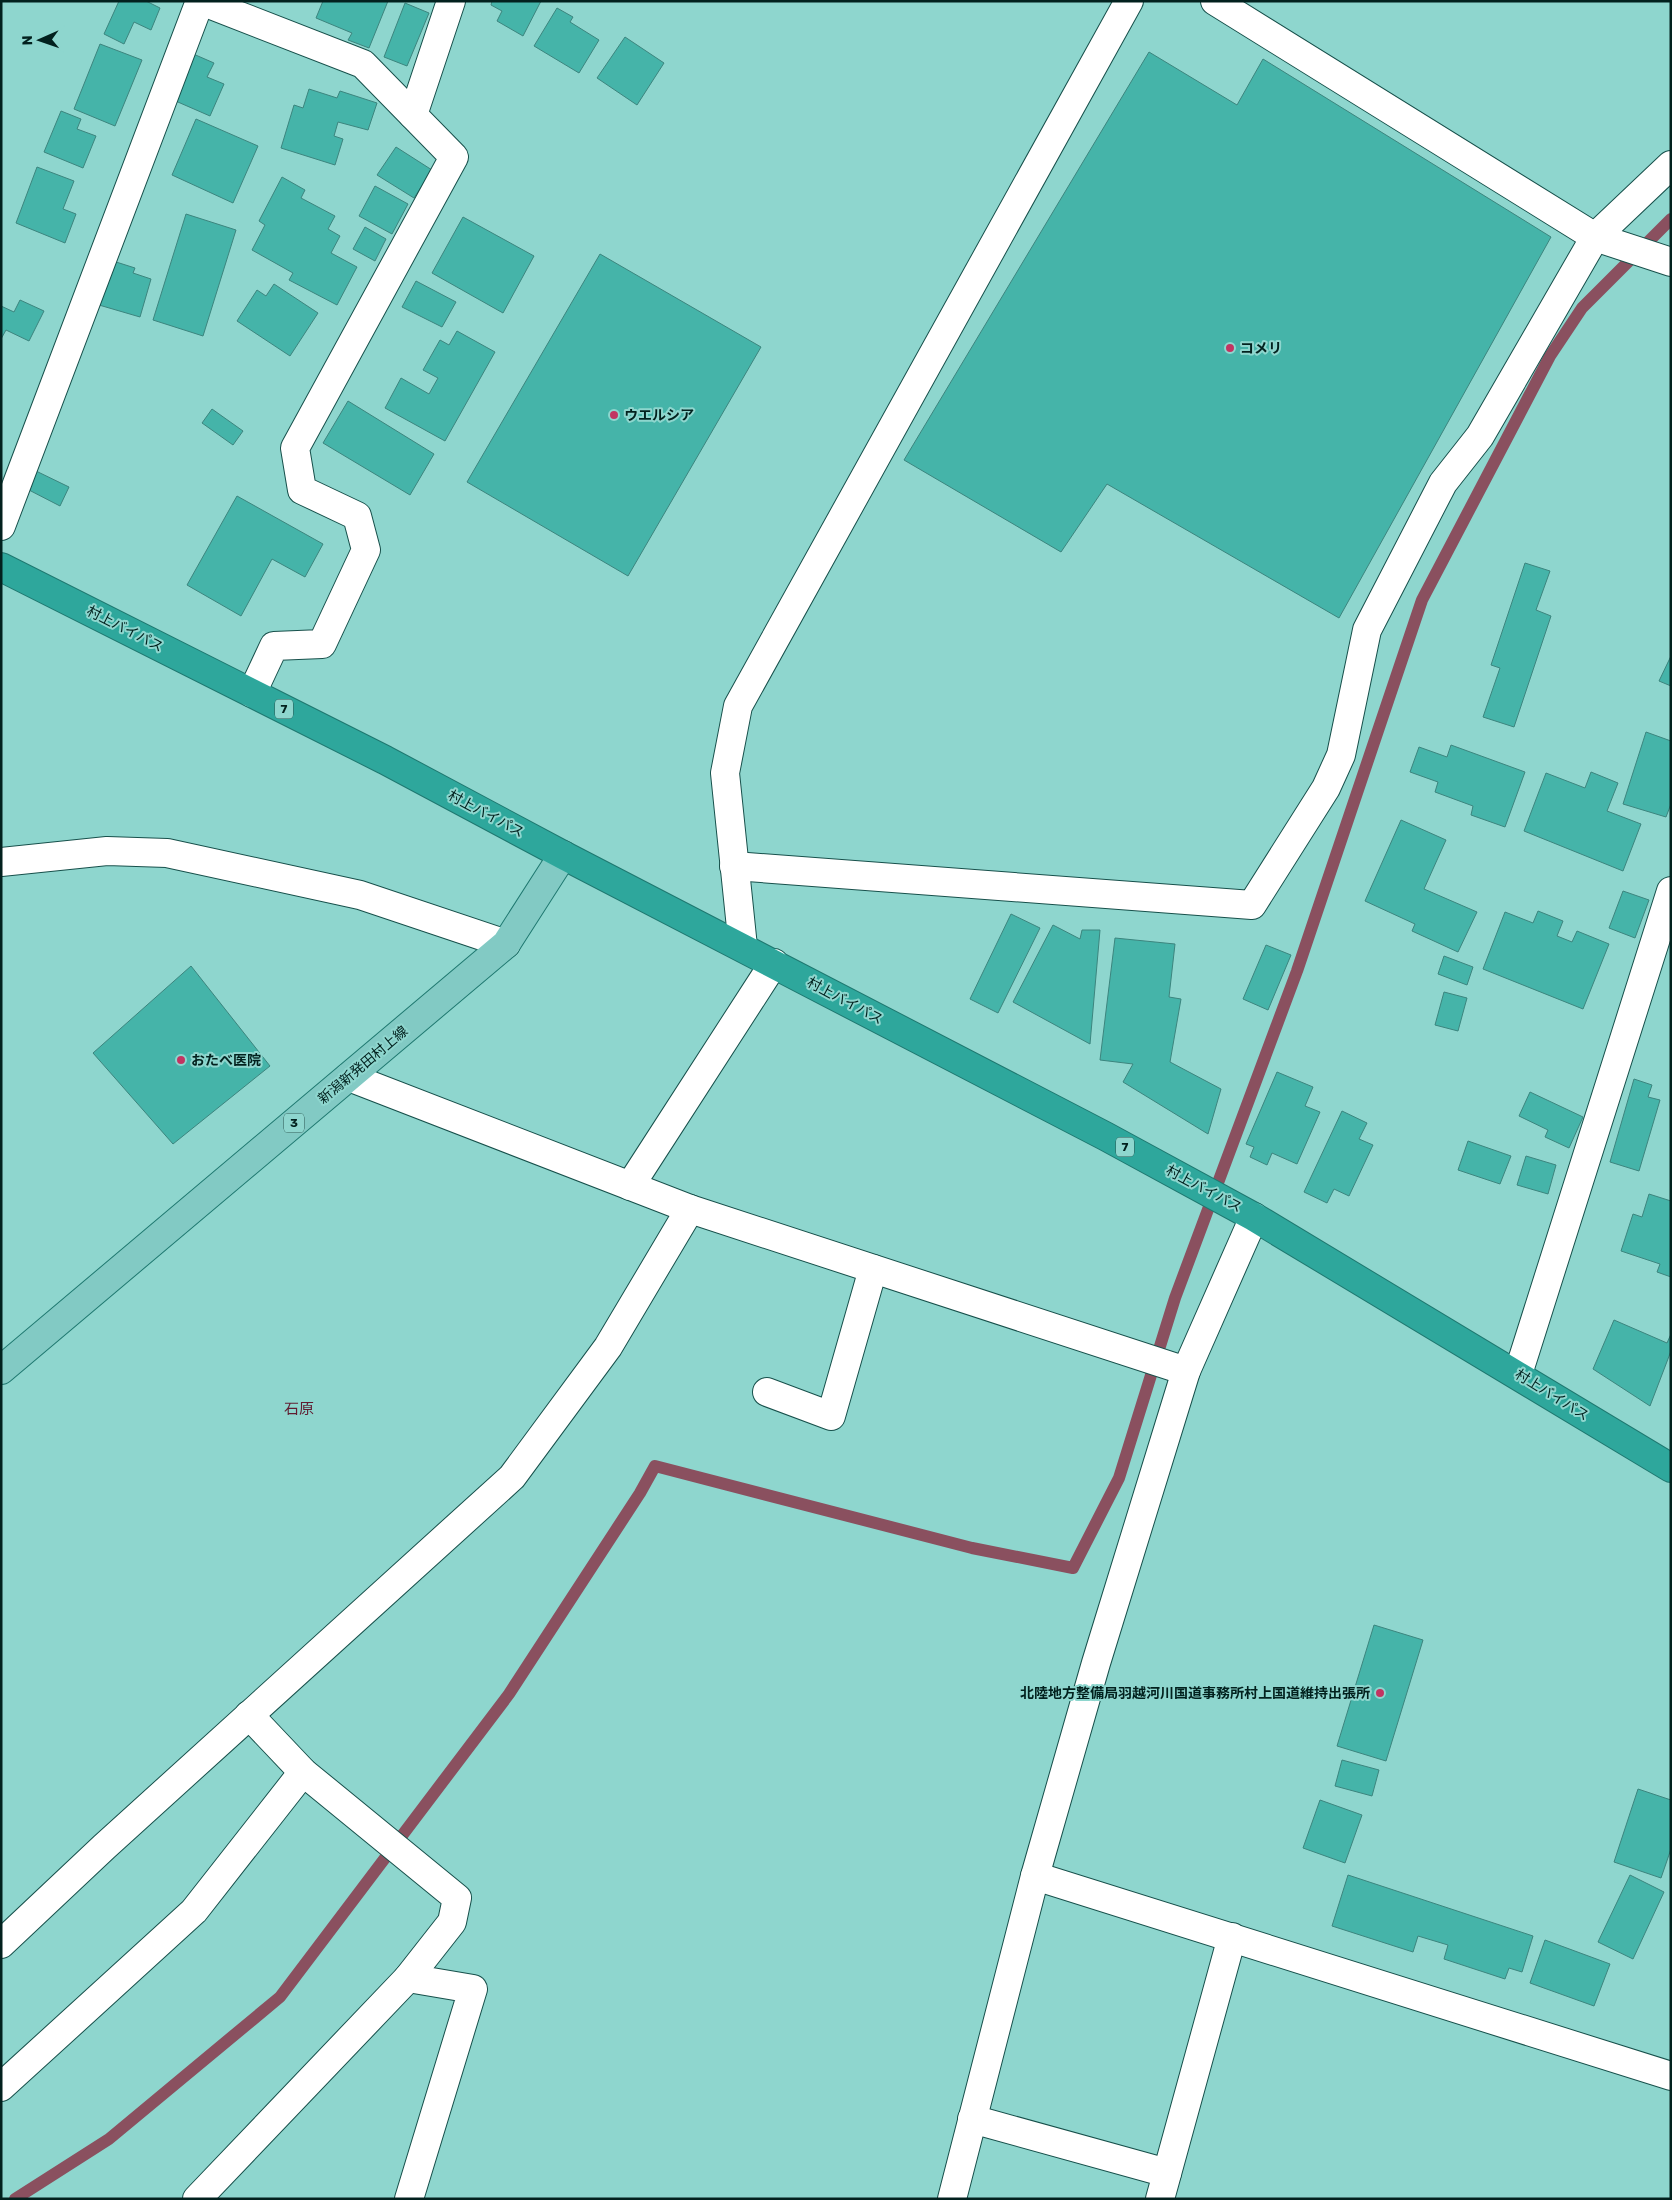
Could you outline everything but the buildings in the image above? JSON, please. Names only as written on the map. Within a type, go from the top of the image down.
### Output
[{"type":"highway","name":"村上バイパス","points":[[1,567],[385,760],[563,856],[774,963],[1254,1217],[1518,1374],[1671,1468]]},
{"type":"main road","name":"新潟新発田村上線","points":[[1,1370],[506,944],[563,856]]},
{"type":"street","points":[[1,526],[200,1],[363,64],[454,157],[295,448],[302,490],[357,516],[366,550],[322,644],[274,646],[252,693]]},
{"type":"street","points":[[413,115],[450,1]]},
{"type":"street","points":[[742,947],[725,774],[738,706],[1130,1]]},
{"type":"street","points":[[1215,1],[1595,237],[1671,262]]},
{"type":"street","points":[[734,866],[1252,905],[1326,788],[1341,755],[1368,630],[1443,483],[1480,436],[1595,237],[1671,165]]},
{"type":"street","points":[[1,862],[107,851],[167,853],[360,895],[506,944]]},
{"type":"street","points":[[1518,1374],[1671,890]]},
{"type":"street","points":[[630,1186],[774,963]]},
{"type":"street","points":[[349,1077],[690,1209],[1186,1371]]},
{"type":"street","points":[[1,1944],[104,1846],[512,1477],[608,1347],[690,1209]]},
{"type":"street","points":[[952,2199],[1035,1876],[1096,1663],[1186,1371],[1254,1217]]},
{"type":"street","points":[[767,1392],[831,1416],[873,1269]]},
{"type":"street","points":[[197,2199],[408,1978],[452,1922],[457,1898],[304,1772],[250,1715]]},
{"type":"street","points":[[1,2087],[194,1911],[304,1772]]},
{"type":"street","points":[[1035,1876],[1671,2076]]},
{"type":"street","points":[[1160,2199],[1232,1937]]},
{"type":"street","points":[[408,1978],[473,1990],[410,2199]]},
{"type":"street","points":[[972,2119],[1167,2173]]},
{"type":"waterway","points":[[15,2199],[109,2139],[280,1997],[509,1694],[640,1493],[655,1466],[972,1548],[1073,1568],[1119,1478],[1175,1298],[1297,971],[1422,600],[1550,356],[1582,308],[1671,219]]},
{"type":"place","name":"コメリ","points":[[1230,348]]},
{"type":"place","name":"ウエルシア","points":[[614,415]]},
{"type":"place","name":"おたべ医院","points":[[181,1060]]},
{"type":"place","name":"北陸地方整備局羽越河川国道事務所村上国道維持出張所","points":[[1380,1693]]},
{"type":"district","name":"石原","points":[[299,1409]]}]
